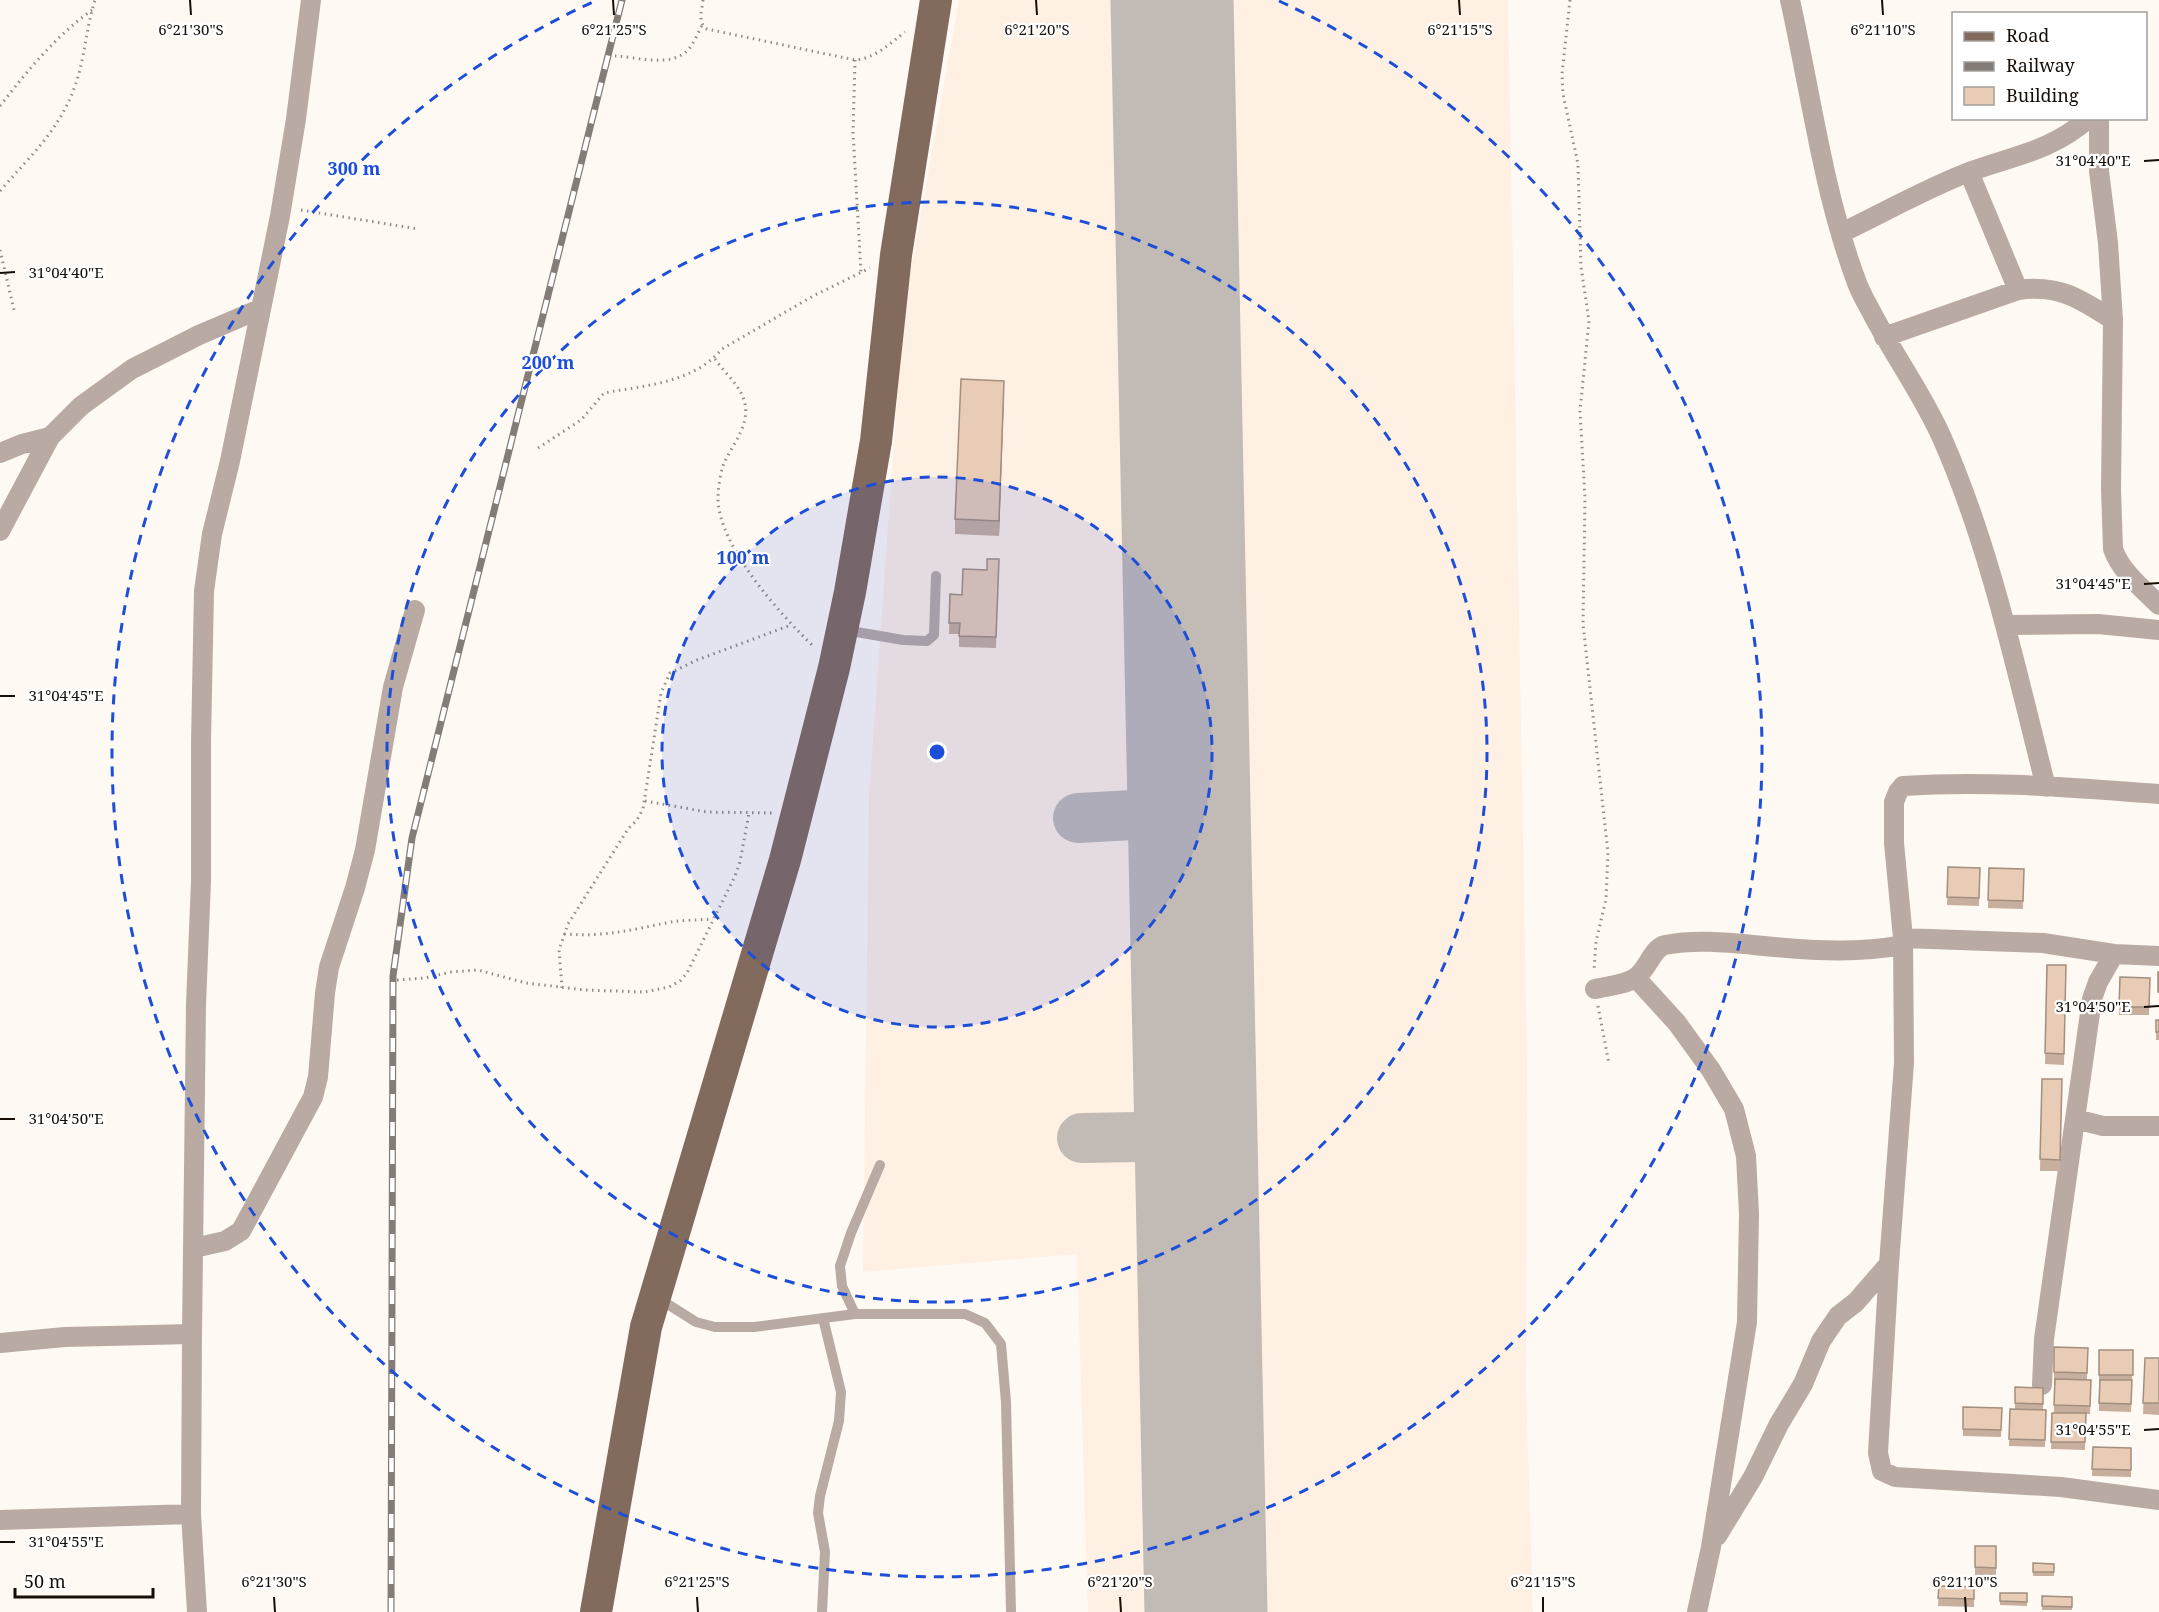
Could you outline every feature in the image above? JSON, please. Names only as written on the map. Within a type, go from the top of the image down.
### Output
[{"type":"main road","points":[[596,1612],[646,1327],[750,981],[798,810],[834,668],[876,441],[896,255],[935,4]]},
{"type":"street","points":[[196,1612],[191,1514],[192,1334],[204,591],[212,534],[230,461],[281,206],[296,119],[311,0]]},
{"type":"street","points":[[1790,0],[1816,136],[1857,285],[1884,337],[1911,379],[1942,437],[1966,500],[2006,625],[2046,787]]},
{"type":"street","points":[[1841,233],[1969,172],[2046,147],[2072,133],[2087,120]]},
{"type":"street","points":[[2099,120],[2099,171],[2108,243],[2113,320],[2111,489],[2113,549],[2121,566],[2159,605]]},
{"type":"street","points":[[1969,172],[2018,290]]},
{"type":"street","points":[[1884,337],[2018,290],[2036,287],[2065,293],[2086,302],[2113,320]]},
{"type":"street","points":[[0,531],[50,437],[81,405],[132,369],[199,335],[260,309]]},
{"type":"street","points":[[0,453],[22,444],[50,437]]},
{"type":"street","points":[[194,1248],[225,1241],[241,1231],[313,1097],[318,1077],[329,967],[365,850],[393,687],[415,610]]},
{"type":"street","points":[[2006,625],[2088,624],[2159,630]]},
{"type":"street","points":[[2159,794],[2046,787],[1940,784],[1903,786],[1898,792],[1894,802],[1894,843],[1903,942],[1904,1063],[1878,1453],[1882,1471],[1895,1477],[2061,1487],[2159,1500]]},
{"type":"street","points":[[1595,989],[1636,978],[1647,968],[1656,950],[1667,945],[1714,942],[1848,952],[1903,942],[2043,943],[2114,954],[2159,956]]},
{"type":"street","points":[[2042,1385],[2044,1339],[2092,999],[2098,982],[2114,954]]},
{"type":"street","points":[[1636,978],[1677,1023],[1711,1070],[1734,1109],[1746,1156],[1749,1214],[1747,1322],[1711,1547],[1697,1612]]},
{"type":"street","points":[[2075,1119],[2103,1126],[2159,1126]]},
{"type":"street","points":[[1711,1547],[1753,1477],[1779,1424],[1803,1384],[1821,1341],[1838,1316],[1856,1302],[1889,1264]]},
{"type":"street","points":[[0,1342],[65,1337],[192,1334]]},
{"type":"street","points":[[0,1520],[191,1514]]},
{"type":"lane","points":[[842,630],[903,640],[927,640],[934,635],[936,576]]},
{"type":"lane","points":[[855,1314],[842,1286],[840,1266],[851,1233],[880,1165]]},
{"type":"lane","points":[[655,1296],[696,1322],[715,1327],[754,1327],[855,1314],[965,1314],[985,1323],[1001,1344],[1006,1401],[1011,1612]]},
{"type":"lane","points":[[822,1612],[825,1552],[818,1513],[820,1496],[839,1421],[841,1392],[823,1318]]},
{"type":"path","points":[[0,191],[51,135],[63,116],[83,57],[95,0]]},
{"type":"path","points":[[615,57],[667,60],[677,58],[688,50],[702,25],[700,18],[703,0]]},
{"type":"path","points":[[1570,0],[1562,74],[1563,94],[1578,164],[1581,267],[1589,321],[1580,411],[1585,498],[1583,624],[1608,853],[1606,899],[1594,958],[1595,989],[1609,1064]]},
{"type":"path","points":[[702,25],[714,31],[855,60],[876,54],[935,4]]},
{"type":"path","points":[[0,106],[49,45],[92,10]]},
{"type":"path","points":[[855,60],[853,132],[861,272]]},
{"type":"path","points":[[281,206],[418,229]]},
{"type":"path","points":[[0,250],[14,310]]},
{"type":"path","points":[[538,448],[581,420],[604,393],[639,388],[678,378],[714,358],[722,349],[791,309],[896,255]]},
{"type":"path","points":[[714,358],[736,385],[746,407],[746,421],[724,465],[720,479],[718,500],[720,515],[741,559],[791,625],[834,668]]},
{"type":"path","points":[[562,988],[559,950],[568,924],[636,820],[645,801],[661,693],[670,673],[697,660],[791,625]]},
{"type":"path","points":[[645,801],[707,812],[766,813],[798,810]]},
{"type":"path","points":[[397,980],[478,970],[526,983],[562,988],[645,992],[669,987],[680,981],[687,973],[735,876],[740,862],[749,813]]},
{"type":"path","points":[[564,934],[610,935],[673,922],[713,919]]},
{"type":"shaded area","points":[[959,0],[1508,0],[1527,1059],[1526,1388],[1533,1612],[1088,1612],[1077,1254],[863,1272],[869,796],[903,314]]},
{"type":"building","points":[[961,379],[1004,381],[999,521],[955,519]]},
{"type":"building","points":[[987,559],[999,559],[996,637],[959,636],[960,623],[949,623],[950,594],[962,595],[963,569],[987,570]]},
{"type":"building","points":[[1948,867],[1980,868],[1979,898],[1947,897]]},
{"type":"building","points":[[1989,868],[2024,869],[2023,901],[1988,900]]},
{"type":"building","points":[[2047,965],[2066,965],[2064,1054],[2045,1053]]},
{"type":"building","points":[[2120,977],[2150,978],[2149,1007],[2119,1007]]},
{"type":"building","points":[[2156,1020],[2159,1020],[2159,1032],[2156,1032]]},
{"type":"building","points":[[2042,1079],[2062,1079],[2060,1160],[2040,1159]]},
{"type":"building","points":[[2054,1347],[2088,1348],[2087,1373],[2054,1372]]},
{"type":"building","points":[[2099,1350],[2133,1350],[2133,1375],[2099,1375]]},
{"type":"building","points":[[2145,1358],[2159,1358],[2159,1403],[2143,1403]]},
{"type":"building","points":[[2055,1379],[2091,1380],[2090,1406],[2054,1405]]},
{"type":"building","points":[[2100,1380],[2132,1380],[2131,1404],[2099,1403]]},
{"type":"building","points":[[2015,1387],[2043,1388],[2043,1404],[2015,1403]]},
{"type":"building","points":[[1963,1407],[2002,1408],[2001,1430],[1963,1429]]},
{"type":"building","points":[[2010,1409],[2046,1410],[2045,1440],[2009,1439]]},
{"type":"building","points":[[2052,1413],[2086,1413],[2085,1442],[2051,1442]]},
{"type":"building","points":[[2093,1447],[2131,1448],[2131,1470],[2092,1469]]},
{"type":"building","points":[[1975,1546],[1996,1546],[1996,1568],[1975,1567]]},
{"type":"building","points":[[2033,1563],[2054,1564],[2054,1572],[2033,1572]]},
{"type":"building","points":[[1939,1586],[1974,1587],[1974,1599],[1938,1598]]},
{"type":"building","points":[[2000,1593],[2027,1593],[2027,1602],[2000,1601]]},
{"type":"building","points":[[2042,1596],[2072,1597],[2072,1607],[2042,1606]]},
{"type":"taxiway","points":[[1078,818],[1190,812]]},
{"type":"taxiway","points":[[1082,1138],[1196,1136]]},
{"type":"runway","points":[[1172,0],[1206,1612]]},
{"type":"railway","points":[[391,1612],[393,976],[412,838],[622,0]]}]
